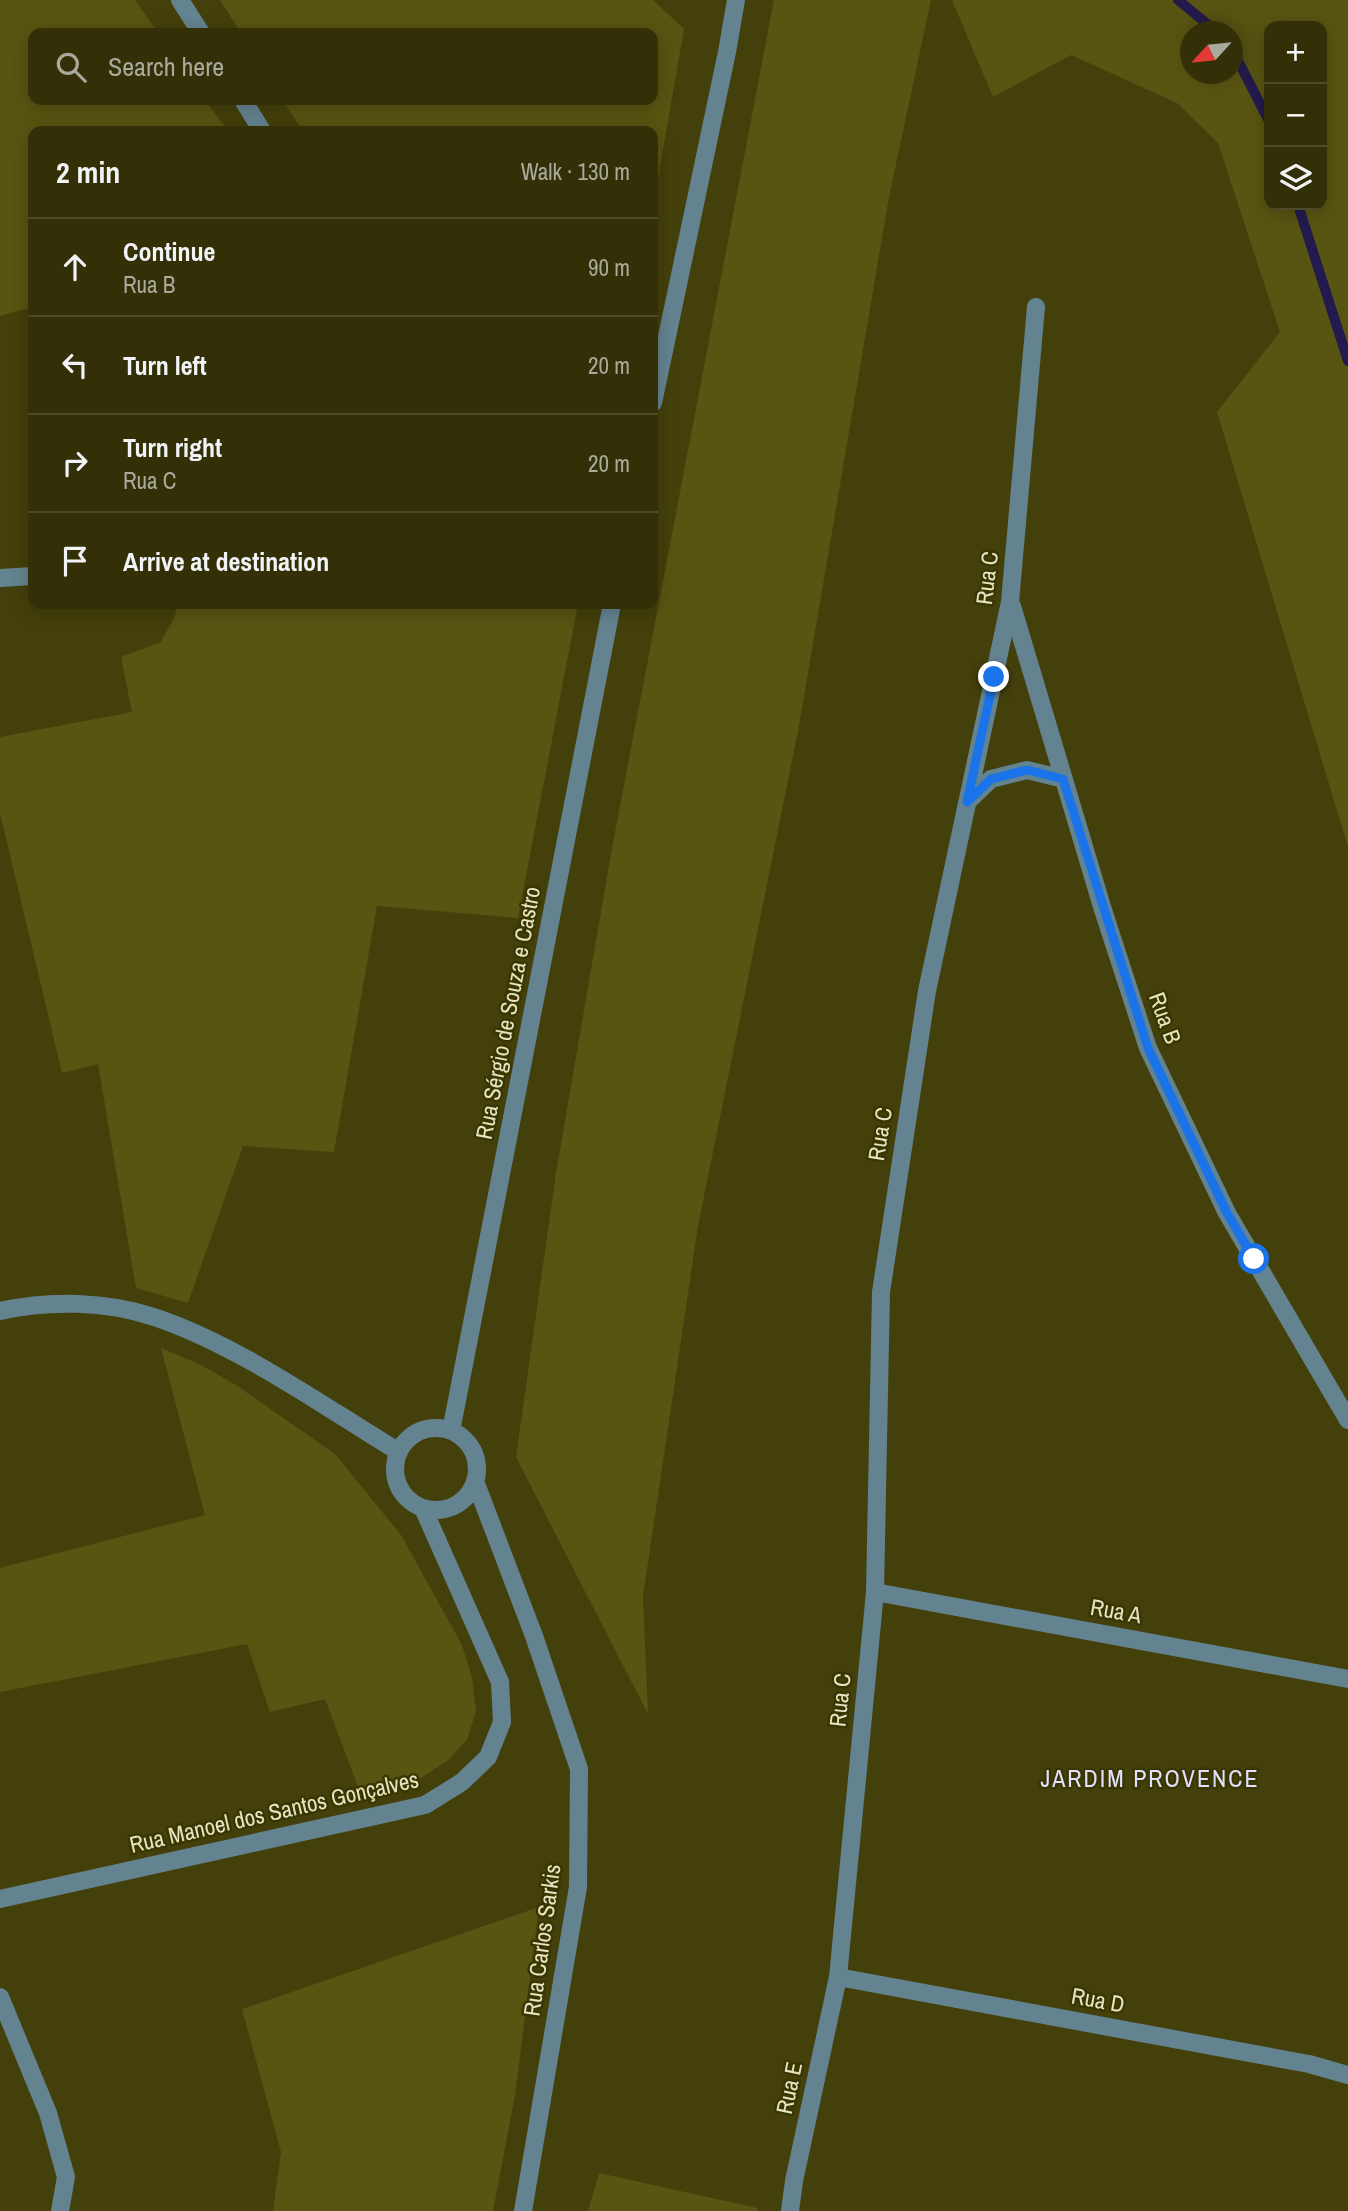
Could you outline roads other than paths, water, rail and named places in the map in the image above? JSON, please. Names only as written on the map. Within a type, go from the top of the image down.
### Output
[{"type":"street","points":[[180,0],[198,28]]},
{"type":"street","points":[[658,379],[736,0]]},
{"type":"street","points":[[246,105],[259,126]]},
{"type":"street","name":"Rua C","points":[[838,1977],[875,1592],[881,1292],[927,991],[1010,602],[1036,306]]},
{"type":"street","points":[[0,578],[28,576]]},
{"type":"street","name":"Rua B","points":[[1010,602],[1148,1048],[1227,1213],[1348,1420]]},
{"type":"street","name":"Rua Sérgio de Souza e Castro","points":[[451,1431],[611,609]]},
{"type":"street","points":[[967,802],[991,779],[1027,770],[1063,779]]},
{"type":"street","points":[[0,1311],[22,1307],[91,1304],[153,1317],[227,1348],[399,1452]]},
{"type":"street","points":[[440,1428],[451,1431],[469,1446],[476,1469],[475,1481],[469,1493],[449,1508],[436,1510],[410,1502],[401,1492],[396,1478],[395,1465],[399,1452],[407,1440],[418,1432],[440,1428]]},
{"type":"street","name":"Rua Carlos Sarkis","points":[[475,1481],[534,1636],[579,1769],[578,1887],[523,2211]]},
{"type":"street","name":"Rua Manoel dos Santos Gonçalves","points":[[0,1899],[425,1805],[462,1782],[488,1757],[502,1723],[500,1682],[423,1508]]},
{"type":"street","name":"Rua A","points":[[875,1592],[1348,1679]]},
{"type":"street","name":"Rua D","points":[[838,1977],[1296,2061],[1348,2075]]},
{"type":"street","name":"Rua E","points":[[790,2211],[794,2181],[838,1977]]},
{"type":"street","points":[[0,1997],[48,2113],[59,2151],[66,2177],[60,2211]]},
{"type":"waterway","points":[[1178,0],[1204,21]]},
{"type":"waterway","points":[[1243,70],[1264,111]]},
{"type":"waterway","points":[[1300,210],[1348,361]]},
{"type":"district","name":"JARDIM PROVENCE","points":[[1150,1779]]}]
